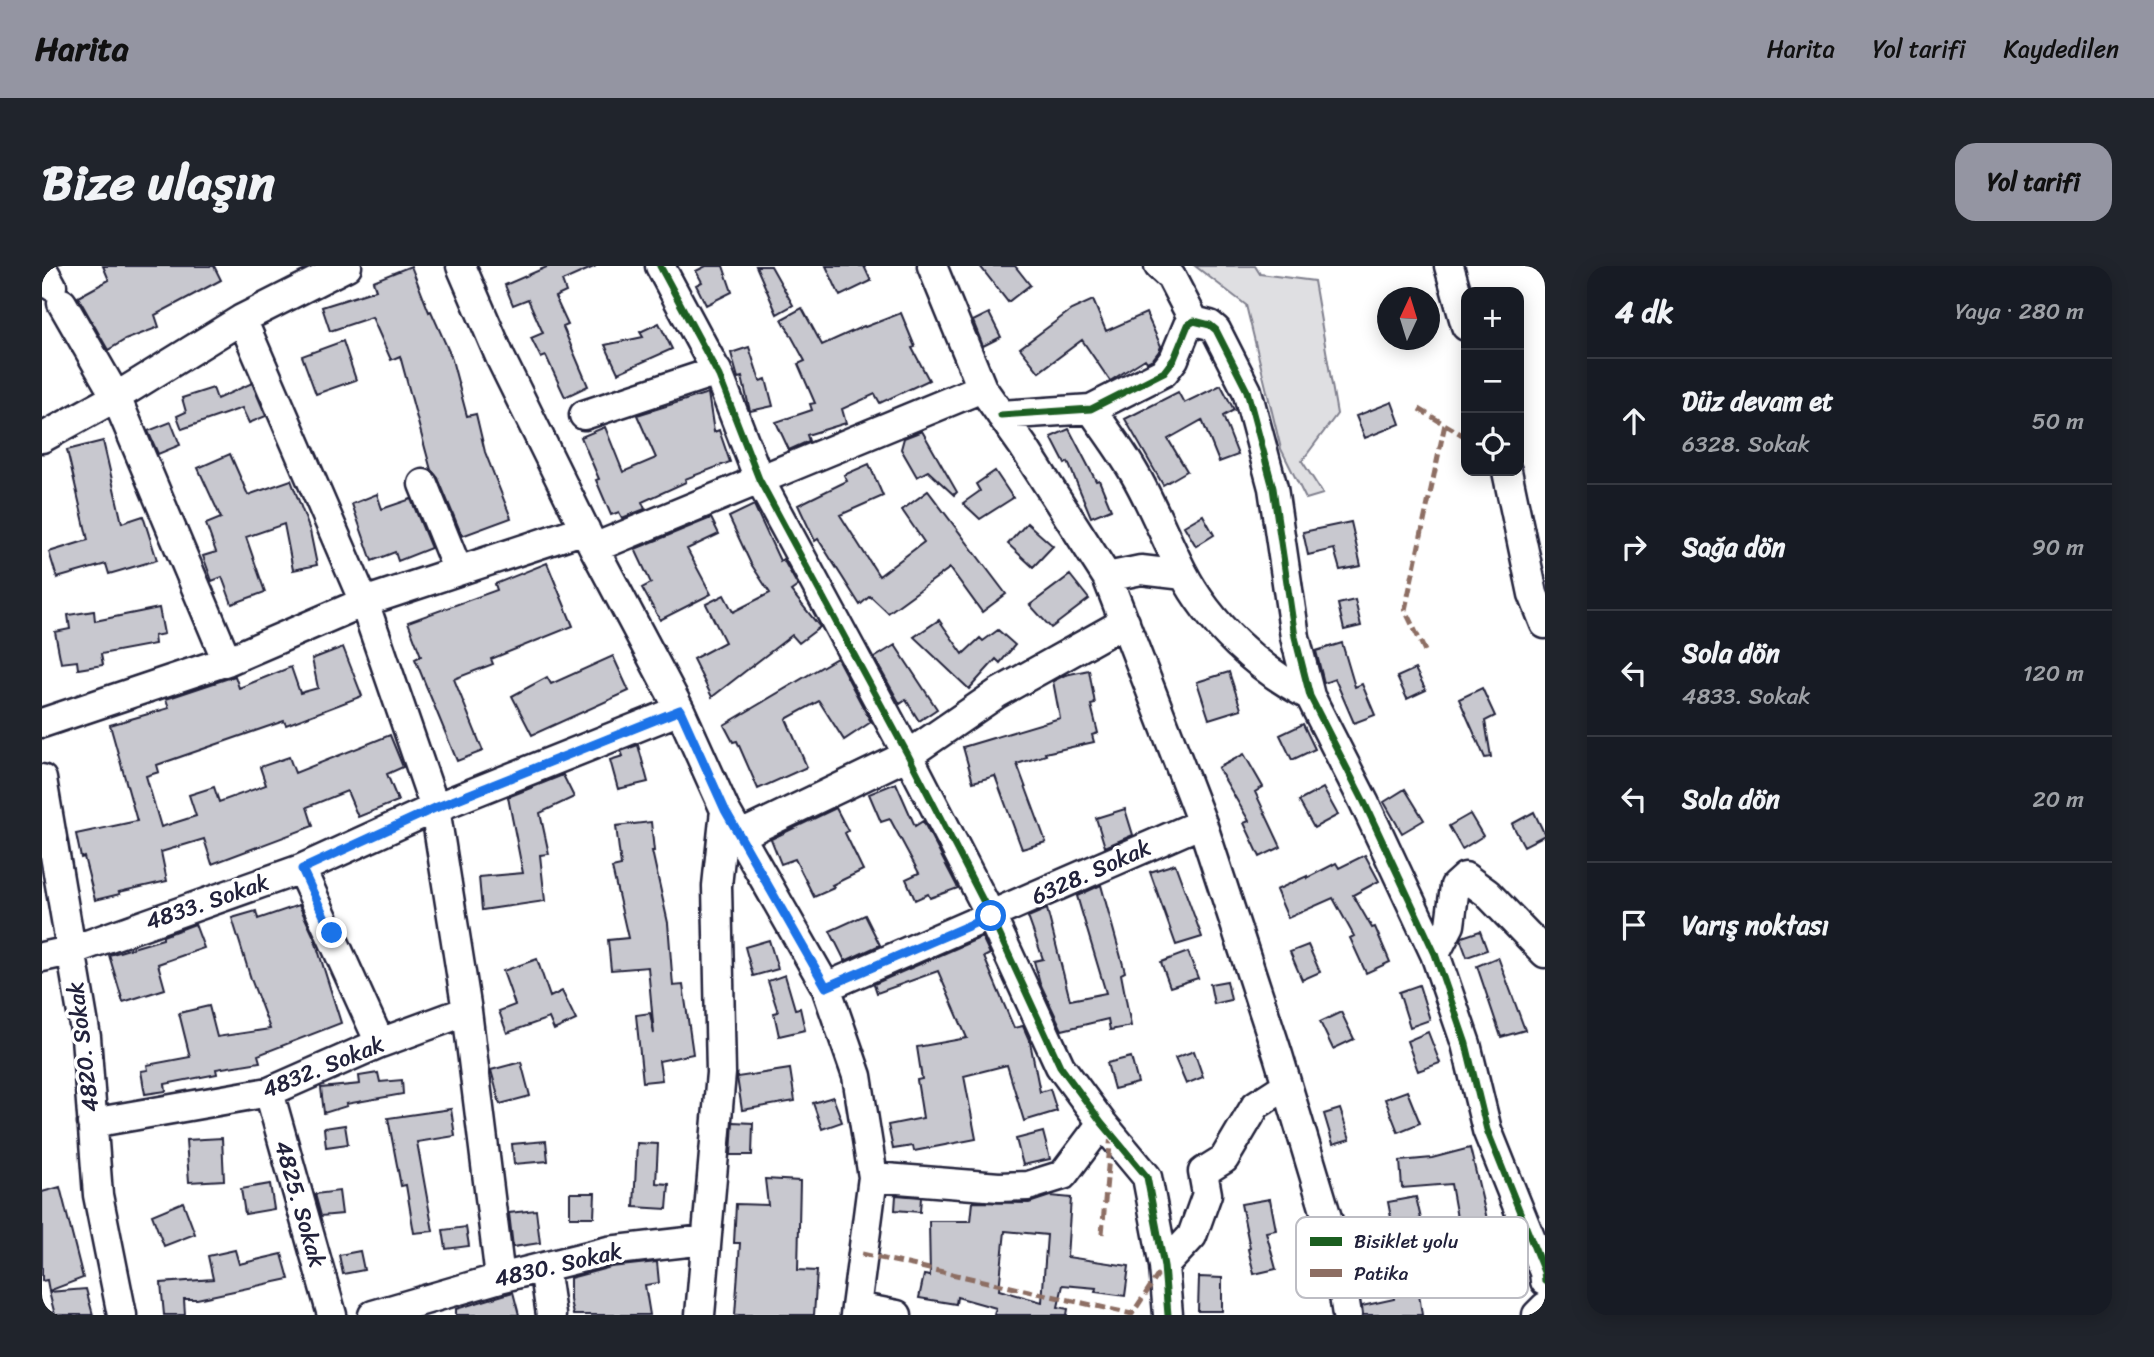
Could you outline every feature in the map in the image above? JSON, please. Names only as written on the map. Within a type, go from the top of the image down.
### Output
[{"type":"street","points":[[42,438],[116,397],[242,319],[347,266]]},
{"type":"street","points":[[461,266],[501,359],[590,539],[680,710],[725,810],[826,987],[856,1076],[873,1177],[855,1311],[897,1315]]},
{"type":"street","points":[[660,266],[717,371],[759,479],[908,755],[991,916],[1060,1066],[1102,1123],[1147,1177],[1164,1266],[1168,1315]]},
{"type":"street","points":[[932,266],[982,388],[1107,577],[1202,823],[1327,1217]]},
{"type":"street","points":[[1160,266],[1171,277],[1194,321]]},
{"type":"street","points":[[1449,266],[1461,308]]},
{"type":"street","points":[[52,286],[116,397],[227,662]]},
{"type":"street","points":[[242,319],[364,602],[435,808],[467,1011],[500,1278]]},
{"type":"street","points":[[1001,415],[1091,409],[1164,372],[1174,359],[1188,325],[1194,321],[1210,325],[1216,330],[1248,390],[1273,488],[1295,637],[1310,696],[1364,802],[1435,954],[1466,1044],[1487,1130],[1522,1217]]},
{"type":"street","points":[[584,415],[717,371]]},
{"type":"street","points":[[42,723],[227,662],[364,602],[458,571],[590,539],[759,479],[982,388]]},
{"type":"street","points":[[1091,409],[1133,471],[1184,575],[1212,614],[1243,650],[1282,682],[1310,696]]},
{"type":"street","points":[[1508,476],[1533,594],[1545,624]]},
{"type":"street","points":[[423,484],[458,571]]},
{"type":"street","points":[[1107,577],[1141,570],[1184,575]]},
{"type":"street","points":[[741,835],[908,755],[998,693],[1125,622]]},
{"type":"street","name":"4833. Sokak","points":[[42,957],[70,951],[302,869],[435,808],[680,710]]},
{"type":"street","name":"4820. Sokak","points":[[42,779],[86,1037],[98,1195],[122,1315]]},
{"type":"street","points":[[700,1315],[722,1073],[717,886],[725,810]]},
{"type":"street","name":"6328. Sokak","points":[[826,987],[1202,823]]},
{"type":"street","points":[[302,869],[380,1043]]},
{"type":"street","points":[[1435,954],[1450,925],[1455,886],[1465,877],[1488,893],[1545,953]]},
{"type":"street","name":"4832. Sokak","points":[[92,1123],[269,1093],[380,1043],[467,1011]]},
{"type":"street","points":[[1164,1266],[1192,1236],[1208,1194],[1203,1172],[1224,1158],[1256,1105],[1287,1085]]},
{"type":"street","name":"4825. Sokak","points":[[269,1093],[332,1315]]},
{"type":"street","points":[[873,1177],[999,1187],[1028,1186],[1063,1175],[1102,1123]]},
{"type":"street","points":[[1528,1232],[1545,1281]]},
{"type":"street","name":"4830. Sokak","points":[[373,1315],[500,1278],[608,1251],[705,1240]]},
{"type":"street","points":[[544,1267],[551,1315]]},
{"type":"street","points":[[1537,1315],[1545,1307]]},
{"type":"shaded area","points":[[1195,266],[1255,266],[1260,274],[1314,281],[1337,414],[1302,461],[1323,494],[1306,499],[1281,449],[1246,305]]},
{"type":"building","points":[[103,266],[214,266],[221,280],[155,315],[159,327],[125,340],[108,350],[78,297],[109,280]]},
{"type":"building","points":[[411,266],[429,312],[431,311],[451,356],[467,416],[476,414],[485,452],[511,518],[462,536],[438,478],[431,470],[400,356],[391,360],[372,317],[330,331],[322,307],[376,290],[373,281]]},
{"type":"building","points":[[549,266],[596,266],[562,281],[566,292],[555,297],[568,325],[563,327],[588,386],[565,397],[546,356],[541,358],[531,338],[543,333],[528,299],[513,305],[505,285]]},
{"type":"building","points":[[706,266],[723,266],[732,292],[706,305],[696,285],[702,282],[696,271]]},
{"type":"building","points":[[756,266],[771,266],[793,305],[777,314]]},
{"type":"building","points":[[826,266],[864,266],[871,281],[840,296]]},
{"type":"building","points":[[980,266],[1015,266],[1030,285],[1008,302]]},
{"type":"building","points":[[1093,300],[1106,331],[1146,313],[1161,346],[1153,359],[1147,362],[1145,359],[1110,381],[1082,340],[1039,372],[1020,348],[1071,310]]},
{"type":"building","points":[[802,308],[822,345],[901,313],[915,347],[912,348],[929,380],[880,403],[875,394],[842,409],[846,423],[807,435],[809,441],[789,450],[776,422],[812,410],[810,404],[815,403],[798,364],[805,361],[782,319]]},
{"type":"building","points":[[989,313],[1001,337],[983,346],[973,321]]},
{"type":"building","points":[[659,323],[672,349],[618,373],[605,345],[643,337],[640,332]]},
{"type":"building","points":[[343,341],[356,380],[316,394],[302,356]]},
{"type":"building","points":[[749,347],[760,381],[766,379],[773,406],[750,411],[742,377],[738,378],[731,353]]},
{"type":"building","points":[[252,383],[266,416],[249,423],[242,408],[182,429],[177,416],[186,412],[182,398],[213,388],[217,399]]},
{"type":"building","points":[[1221,385],[1234,410],[1223,416],[1238,455],[1219,462],[1202,420],[1168,439],[1187,471],[1163,485],[1125,419],[1178,392],[1184,403]]},
{"type":"building","points":[[708,393],[714,432],[719,430],[730,462],[685,479],[686,482],[642,502],[645,509],[622,518],[619,512],[611,515],[581,437],[605,427],[623,472],[656,458],[637,415]]},
{"type":"building","points":[[1392,402],[1400,424],[1365,438],[1356,416]]},
{"type":"building","points":[[171,422],[180,445],[158,454],[148,431]]},
{"type":"building","points":[[1069,429],[1096,481],[1099,480],[1111,509],[1091,517],[1068,462],[1065,464],[1051,437]]},
{"type":"building","points":[[922,431],[957,492],[954,495],[928,471],[917,477],[901,449],[904,438]]},
{"type":"building","points":[[103,441],[122,523],[143,516],[157,560],[109,574],[106,564],[57,578],[49,552],[88,540],[67,450]]},
{"type":"building","points":[[230,454],[248,495],[291,480],[310,531],[317,565],[293,570],[284,524],[246,537],[265,592],[232,604],[222,577],[212,581],[203,556],[216,552],[206,524],[221,518],[198,468]]},
{"type":"building","points":[[869,464],[883,496],[840,515],[879,576],[924,542],[902,510],[928,491],[1006,594],[982,612],[950,568],[888,613],[870,596],[860,605],[818,539],[815,541],[798,505],[847,481],[844,475]]},
{"type":"building","points":[[995,471],[1013,498],[980,519],[963,503],[980,491],[976,484]]},
{"type":"building","points":[[377,494],[382,509],[411,499],[431,548],[398,561],[395,552],[372,561],[352,504]]},
{"type":"building","points":[[754,505],[780,561],[783,559],[798,586],[791,591],[820,627],[799,643],[792,635],[712,697],[693,659],[725,642],[706,604],[724,595],[733,612],[770,593],[751,564],[729,517]]},
{"type":"building","points":[[1203,515],[1214,535],[1196,546],[1184,526]]},
{"type":"building","points":[[711,518],[719,534],[687,549],[711,594],[660,620],[642,588],[651,583],[635,549]]},
{"type":"building","points":[[1351,522],[1361,566],[1340,570],[1334,549],[1308,555],[1303,532]]},
{"type":"building","points":[[1027,523],[1053,546],[1033,567],[1008,544]]},
{"type":"building","points":[[547,563],[573,626],[491,659],[493,664],[454,679],[483,751],[457,761],[415,659],[421,656],[408,622],[497,590],[495,584]]},
{"type":"building","points":[[1070,575],[1089,599],[1051,628],[1030,605]]},
{"type":"building","points":[[1355,600],[1361,626],[1344,630],[1338,604]]},
{"type":"building","points":[[159,608],[164,634],[154,636],[155,644],[101,654],[103,665],[78,669],[77,661],[61,663],[55,632],[70,629],[68,615],[94,611],[95,621]]},
{"type":"building","points":[[939,620],[963,654],[980,638],[983,641],[998,630],[1015,645],[1000,663],[996,659],[969,689],[914,637]]},
{"type":"building","points":[[1342,643],[1355,687],[1362,684],[1375,715],[1354,723],[1335,679],[1324,683],[1316,651]]},
{"type":"building","points":[[895,645],[937,709],[919,721],[906,700],[900,704],[874,658]]},
{"type":"building","points":[[343,647],[362,696],[286,725],[284,721],[157,765],[159,772],[146,776],[161,827],[196,816],[189,795],[214,787],[219,802],[266,785],[260,767],[289,757],[295,773],[390,735],[403,767],[387,774],[398,801],[358,817],[347,791],[307,807],[313,826],[212,864],[204,839],[161,852],[167,881],[95,900],[76,834],[137,821],[110,725],[169,708],[166,699],[235,676],[239,688],[291,667],[300,693],[318,688],[312,659]]},
{"type":"building","points":[[613,656],[629,691],[532,735],[512,696],[547,677],[551,684]]},
{"type":"building","points":[[837,658],[871,722],[844,740],[819,701],[786,719],[807,767],[758,789],[737,741],[733,742],[724,725]]},
{"type":"building","points":[[1415,669],[1426,690],[1407,699],[1397,677]]},
{"type":"building","points":[[1089,670],[1095,704],[1091,705],[1098,733],[1092,735],[1094,742],[1045,753],[1046,755],[1017,764],[1046,842],[1022,849],[995,776],[973,782],[963,747],[1060,718],[1053,681],[1065,675]]},
{"type":"building","points":[[1229,672],[1241,709],[1209,719],[1197,682]]},
{"type":"building","points":[[1482,688],[1495,716],[1485,721],[1491,757],[1485,758],[1459,699]]},
{"type":"building","points":[[1303,724],[1315,749],[1292,760],[1280,735]]},
{"type":"building","points":[[638,745],[648,782],[618,789],[610,760],[623,756],[621,751]]},
{"type":"building","points":[[1244,754],[1263,787],[1255,792],[1281,847],[1260,857],[1244,823],[1249,821],[1218,768]]},
{"type":"building","points":[[563,775],[574,797],[540,813],[549,854],[540,855],[545,901],[482,910],[479,877],[523,873],[508,797]]},
{"type":"building","points":[[896,783],[915,826],[923,821],[958,888],[930,898],[928,894],[915,900],[906,879],[919,873],[890,819],[881,822],[869,794]]},
{"type":"building","points":[[1323,788],[1338,815],[1314,828],[1299,801]]},
{"type":"building","points":[[1405,789],[1424,820],[1402,833],[1384,802]]},
{"type":"building","points":[[836,808],[863,870],[814,897],[795,859],[781,864],[771,839]]},
{"type":"building","points":[[1125,809],[1133,835],[1105,847],[1096,818]]},
{"type":"building","points":[[1534,812],[1545,835],[1524,846],[1512,824]]},
{"type":"building","points":[[1470,814],[1483,836],[1462,849],[1449,826]]},
{"type":"building","points":[[651,822],[652,851],[668,923],[673,986],[683,985],[693,1054],[659,1061],[662,1080],[643,1082],[636,1015],[650,1013],[654,1034],[648,967],[611,970],[608,940],[628,938],[612,868],[621,866],[616,826]]},
{"type":"building","points":[[1365,855],[1379,881],[1353,895],[1372,928],[1375,927],[1390,962],[1366,973],[1350,938],[1354,936],[1333,898],[1288,918],[1276,890],[1336,863],[1339,868]]},
{"type":"building","points":[[1175,864],[1202,937],[1176,945],[1150,872]]},
{"type":"building","points":[[1101,885],[1125,972],[1121,974],[1131,1026],[1110,1030],[1108,1019],[1062,1030],[1040,983],[1034,961],[1043,959],[1028,917],[1047,909],[1070,1000],[1106,993],[1077,896]]},
{"type":"building","points":[[299,905],[314,937],[341,1023],[258,1055],[260,1062],[216,1069],[217,1074],[165,1084],[166,1091],[145,1094],[141,1071],[148,1070],[147,1065],[190,1057],[179,1013],[209,1006],[217,1037],[270,1029],[232,918],[256,911],[258,919]]},
{"type":"building","points":[[865,915],[880,945],[845,961],[830,931]]},
{"type":"building","points":[[195,924],[204,948],[158,964],[165,989],[123,1002],[109,955],[163,939],[163,936]]},
{"type":"building","points":[[1480,931],[1487,950],[1467,957],[1462,937]]},
{"type":"building","points":[[982,937],[990,954],[984,957],[1014,1028],[1023,1026],[1030,1042],[1040,1092],[1050,1089],[1057,1111],[1024,1121],[1007,1065],[964,1076],[976,1139],[914,1151],[913,1146],[893,1149],[888,1125],[923,1118],[917,1080],[922,1079],[917,1047],[967,1038],[938,971],[877,993],[874,984]]},
{"type":"building","points":[[769,940],[778,969],[753,976],[745,947]]},
{"type":"building","points":[[1308,945],[1320,972],[1302,980],[1290,952]]},
{"type":"building","points":[[1188,952],[1198,978],[1170,987],[1161,962]]},
{"type":"building","points":[[1498,957],[1525,1030],[1501,1037],[1477,966]]},
{"type":"building","points":[[537,959],[550,997],[562,991],[576,1020],[554,1030],[549,1018],[507,1033],[499,1011],[515,1005],[503,971]]},
{"type":"building","points":[[785,975],[795,1009],[800,1008],[805,1030],[779,1036],[774,1013],[778,1012],[768,981]]},
{"type":"building","points":[[1227,981],[1231,1000],[1214,1004],[1210,984]]},
{"type":"building","points":[[1419,985],[1430,1020],[1410,1027],[1399,992]]},
{"type":"building","points":[[1341,1012],[1354,1039],[1333,1049],[1320,1022]]},
{"type":"building","points":[[1428,1032],[1440,1063],[1418,1071],[1407,1041]]},
{"type":"building","points":[[1194,1051],[1203,1077],[1186,1084],[1175,1058]]},
{"type":"building","points":[[1131,1057],[1138,1083],[1114,1089],[1107,1063]]},
{"type":"building","points":[[521,1062],[530,1096],[500,1104],[491,1070]]},
{"type":"building","points":[[790,1069],[795,1101],[742,1110],[737,1077]]},
{"type":"building","points":[[378,1073],[380,1082],[402,1080],[403,1094],[346,1104],[347,1106],[324,1113],[321,1088],[360,1084],[359,1076]]},
{"type":"building","points":[[1407,1091],[1420,1123],[1398,1132],[1385,1099]]},
{"type":"building","points":[[833,1097],[842,1122],[822,1129],[813,1103]]},
{"type":"building","points":[[451,1109],[455,1136],[417,1142],[433,1231],[414,1233],[406,1185],[401,1186],[388,1118]]},
{"type":"building","points":[[1340,1109],[1350,1139],[1333,1144],[1324,1114]]},
{"type":"building","points":[[733,1122],[753,1123],[752,1155],[731,1155]]},
{"type":"building","points":[[345,1125],[348,1144],[326,1147],[324,1128]]},
{"type":"building","points":[[1043,1132],[1050,1159],[1023,1165],[1016,1139]]},
{"type":"building","points":[[222,1138],[224,1180],[189,1182],[186,1140]]},
{"type":"building","points":[[546,1141],[548,1161],[514,1164],[512,1144]]},
{"type":"building","points":[[637,1143],[658,1144],[656,1183],[669,1184],[667,1209],[634,1207]]},
{"type":"building","points":[[1470,1148],[1487,1217],[1457,1217],[1451,1184],[1402,1188],[1400,1161],[1432,1158]]},
{"type":"building","points":[[765,1179],[800,1181],[798,1270],[817,1271],[814,1315],[735,1315],[740,1243],[734,1243],[736,1204],[768,1205]]},
{"type":"building","points":[[270,1184],[274,1209],[245,1214],[241,1189]]},
{"type":"building","points":[[60,1187],[83,1278],[49,1291],[47,1280],[42,1281],[42,1192]]},
{"type":"building","points":[[339,1191],[342,1214],[321,1216],[315,1194]]},
{"type":"building","points":[[570,1193],[595,1193],[594,1217],[570,1217]]},
{"type":"building","points":[[896,1195],[921,1197],[920,1212],[895,1210]]},
{"type":"building","points":[[1050,1196],[1071,1198],[1067,1257],[1129,1266],[1125,1296],[1095,1292],[1096,1288],[1063,1285],[1058,1307],[1068,1309],[1067,1315],[994,1315],[996,1308],[957,1297],[956,1304],[919,1298],[924,1275],[930,1276],[929,1221],[971,1221],[973,1202],[1029,1203]],"holes":[[[1005,1231],[1047,1235],[1042,1302],[999,1290]]]},
{"type":"building","points":[[1416,1197],[1421,1217],[1391,1217],[1388,1202]]},
{"type":"building","points":[[1270,1199],[1276,1230],[1266,1232],[1276,1269],[1254,1274],[1241,1204]]},
{"type":"building","points":[[183,1202],[195,1234],[164,1246],[152,1215]]},
{"type":"building","points":[[536,1210],[540,1243],[513,1247],[509,1213]]},
{"type":"building","points":[[466,1227],[469,1246],[446,1249],[443,1230]]},
{"type":"building","points":[[235,1250],[239,1264],[282,1254],[289,1279],[197,1299],[184,1299],[185,1315],[164,1315],[161,1283],[213,1279],[208,1256]]},
{"type":"building","points":[[360,1251],[364,1270],[343,1274],[339,1255]]},
{"type":"building","points":[[657,1262],[659,1283],[645,1285],[650,1315],[573,1315],[570,1278],[611,1267]]},
{"type":"building","points":[[1199,1277],[1222,1278],[1222,1311],[1198,1311]]},
{"type":"building","points":[[86,1289],[93,1315],[55,1315],[49,1292]]},
{"type":"building","points":[[513,1292],[519,1315],[456,1315],[456,1309]]},
{"type":"building","points":[[1420,1298],[1422,1315],[1363,1315],[1362,1306],[1394,1299]]},
{"type":"marked path","points":[[1419,409],[1461,434]]},
{"type":"marked path","points":[[1425,651],[1405,610],[1445,424]]},
{"type":"marked path","points":[[1102,1234],[1111,1134]]},
{"type":"marked path","points":[[862,1254],[1132,1314],[1164,1266]]},
{"type":"cycle path","points":[[660,266],[719,376],[759,479],[908,755],[991,916],[1060,1066],[1102,1123],[1147,1177],[1164,1266],[1168,1315]]},
{"type":"cycle path","points":[[1001,415],[1091,409],[1164,372],[1174,359],[1188,325],[1194,321],[1210,325],[1216,330],[1247,391],[1273,488],[1295,637],[1310,696],[1364,802],[1435,954],[1466,1044],[1487,1130],[1522,1217]]},
{"type":"cycle path","points":[[1528,1232],[1545,1281]]},
{"type":"route","points":[[332,933],[302,869],[435,808],[680,710],[725,810],[826,987],[991,916]]}]
